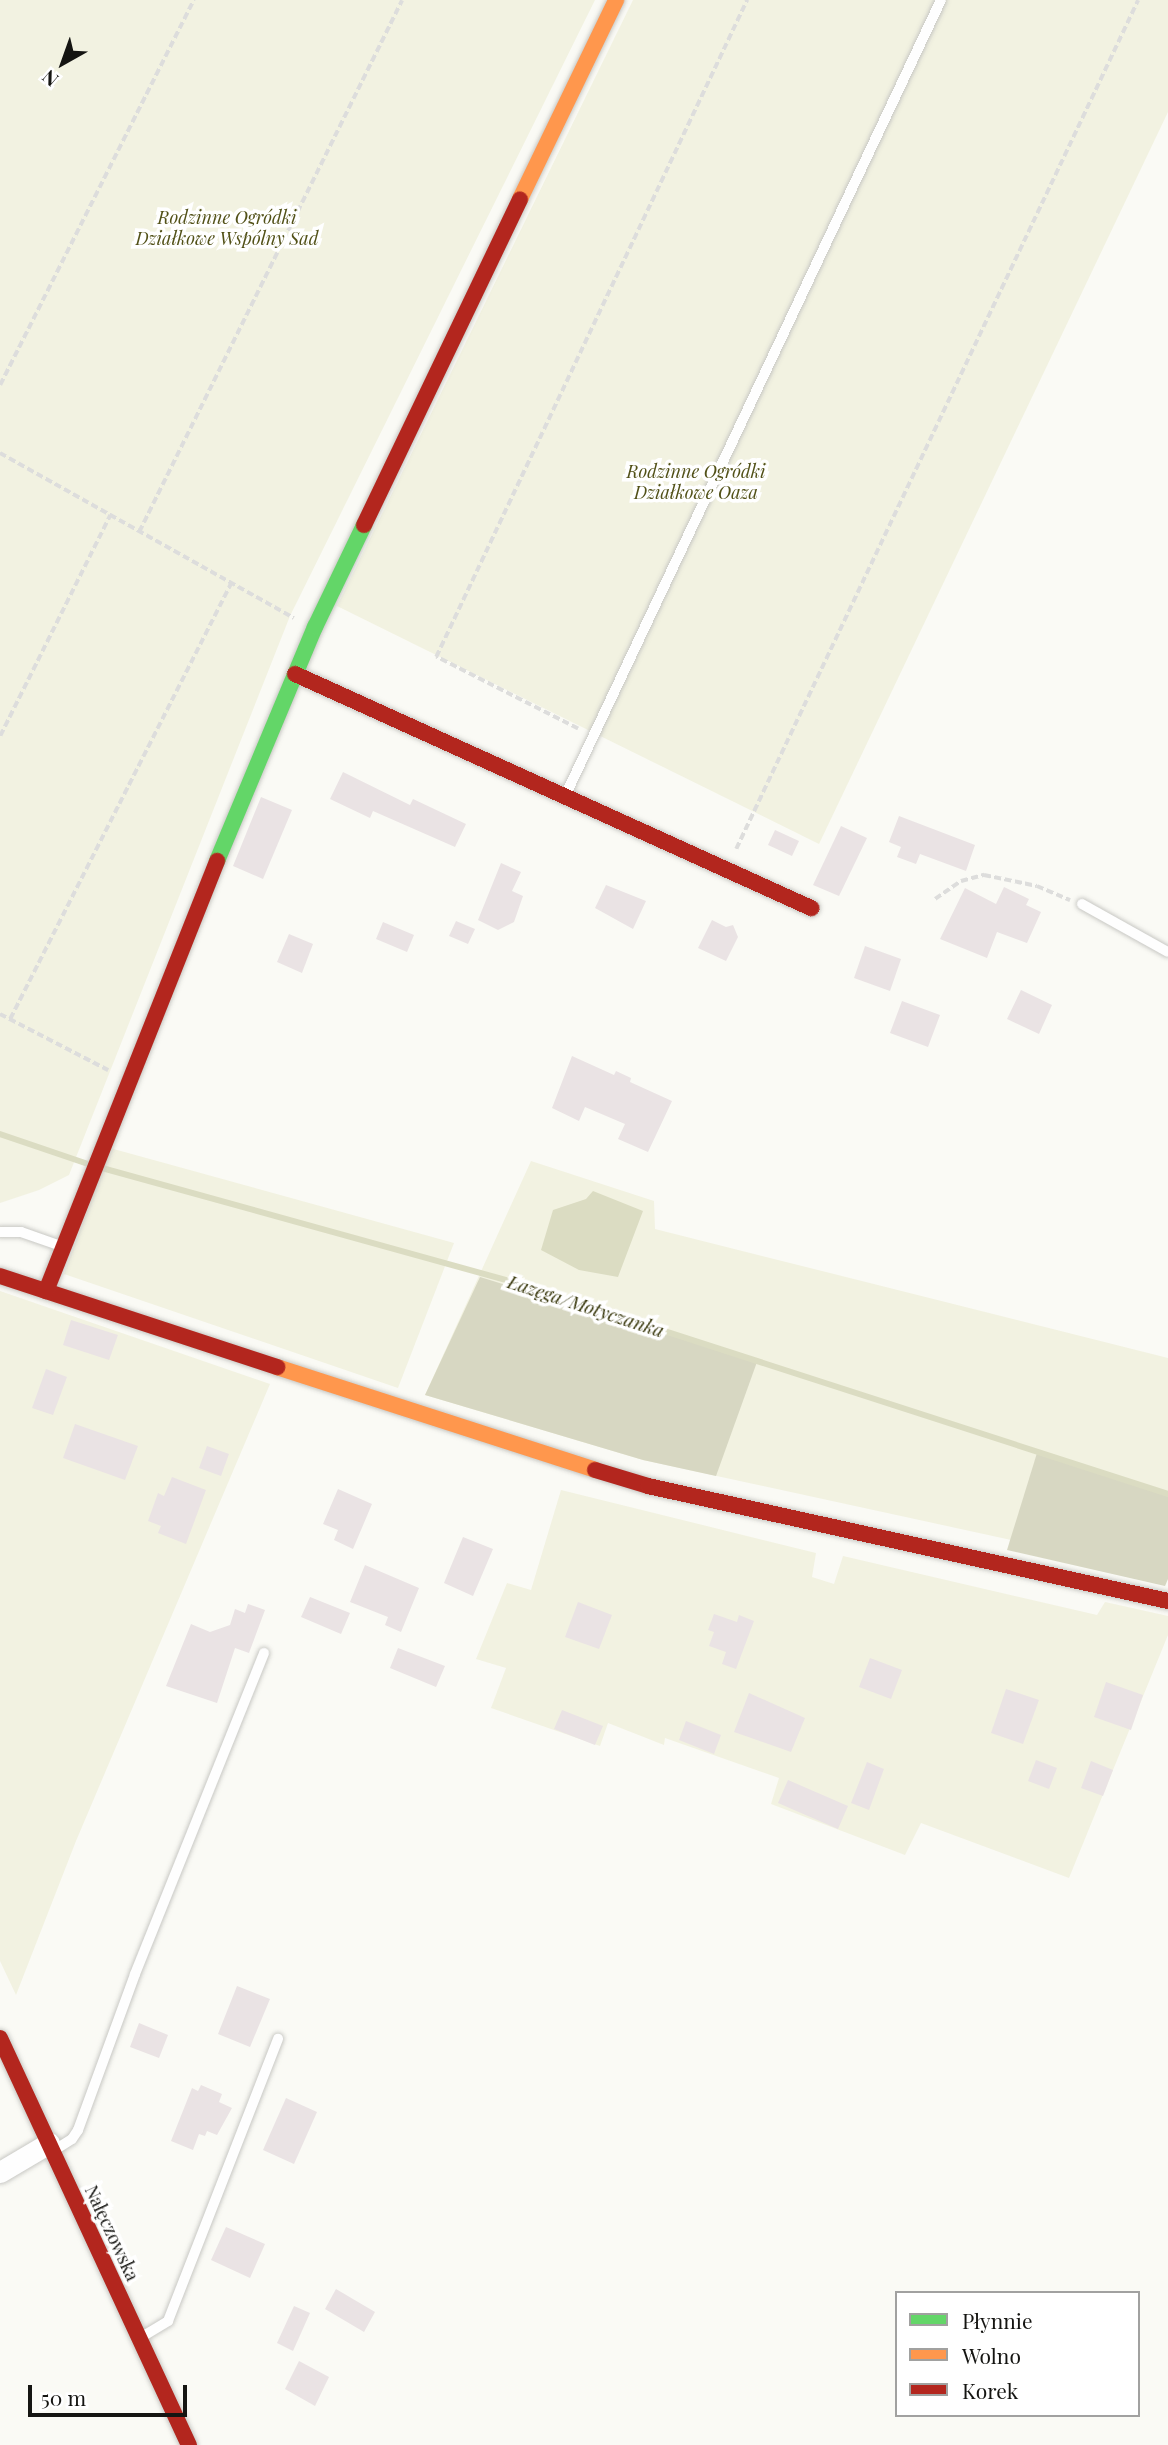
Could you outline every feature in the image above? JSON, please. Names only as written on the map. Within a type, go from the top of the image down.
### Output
[{"type":"street","points":[[46,1291],[128,1080],[315,627],[616,0]]},
{"type":"street","points":[[295,674],[811,908]]},
{"type":"street","points":[[0,1276],[648,1486],[1168,1601]]},
{"type":"street","name":"Nałęczowska","points":[[0,2038],[189,2445]]},
{"type":"street","points":[[0,2172],[51,2147]]},
{"type":"lane","points":[[564,797],[941,0]]},
{"type":"lane","points":[[1082,905],[1168,953]]},
{"type":"lane","points":[[0,1232],[21,1232],[63,1246]]},
{"type":"lane","points":[[51,2147],[72,2138],[78,2130],[135,1974],[264,1653]]},
{"type":"lane","points":[[140,2338],[168,2321],[278,2039]]},
{"type":"path","points":[[0,385],[194,0]]},
{"type":"path","points":[[139,532],[402,0]]},
{"type":"path","points":[[593,737],[436,657],[747,0]]},
{"type":"path","points":[[726,870],[1138,0]]},
{"type":"path","points":[[0,453],[231,583],[315,627]]},
{"type":"path","points":[[0,736],[110,515]]},
{"type":"path","points":[[10,1019],[231,583]]},
{"type":"path","points":[[935,899],[961,881],[984,875],[1037,886],[1082,905]]},
{"type":"path","points":[[0,1014],[128,1080]]},
{"type":"green space","name":"Rodzinne Ogródki Działkowe Wspólny Sad","points":[[0,0],[595,0],[290,616],[69,1175],[39,1190],[0,1203]]},
{"type":"green space","name":"Rodzinne Ogródki Działkowe Oaza","points":[[633,0],[1168,0],[1168,112],[819,844],[337,606]]},
{"type":"green space","points":[[110,1148],[454,1243],[398,1388],[64,1274]]},
{"type":"green space","points":[[531,1161],[654,1201],[655,1229],[1168,1358],[1168,1574],[643,1460],[425,1395]]},
{"type":"green space","points":[[0,1291],[270,1384],[76,1841],[16,1995],[0,1961]]},
{"type":"green space","points":[[561,1490],[816,1553],[812,1577],[834,1584],[843,1556],[1097,1615],[1105,1602],[1168,1616],[1168,1635],[1069,1878],[921,1823],[905,1855],[771,1804],[779,1778],[665,1738],[664,1745],[608,1723],[600,1746],[491,1708],[506,1668],[476,1659],[507,1583],[531,1590]]},
{"type":"shaded area","points":[[593,1191],[643,1211],[618,1277],[579,1270],[541,1250],[553,1210],[586,1199]]},
{"type":"shaded area","points":[[480,1277],[757,1362],[716,1476],[643,1460],[425,1395]]},
{"type":"shaded area","points":[[1037,1453],[1168,1492],[1168,1579],[1165,1586],[1007,1550]]},
{"type":"building","points":[[343,772],[410,805],[413,799],[466,824],[455,847],[373,811],[370,818],[330,799]]},
{"type":"building","points":[[261,797],[292,810],[263,879],[233,866]]},
{"type":"building","points":[[899,816],[975,845],[966,871],[920,854],[916,864],[897,857],[901,847],[889,842]]},
{"type":"building","points":[[841,826],[867,838],[839,896],[813,885]]},
{"type":"building","points":[[775,830],[799,841],[792,856],[768,845]]},
{"type":"building","points":[[501,863],[521,872],[512,891],[523,896],[514,922],[498,930],[478,920]]},
{"type":"building","points":[[606,885],[646,901],[633,929],[595,908]]},
{"type":"building","points":[[1004,887],[1029,899],[1026,905],[1041,912],[1027,943],[997,932],[987,958],[940,939],[965,888],[996,904]]},
{"type":"building","points":[[712,920],[726,927],[733,925],[738,937],[726,961],[698,948]]},
{"type":"building","points":[[456,921],[475,929],[468,944],[449,936]]},
{"type":"building","points":[[383,922],[414,935],[407,952],[376,939]]},
{"type":"building","points":[[289,934],[313,944],[302,973],[277,962]]},
{"type":"building","points":[[865,946],[901,959],[890,991],[854,978]]},
{"type":"building","points":[[1021,990],[1052,1005],[1039,1034],[1007,1019]]},
{"type":"building","points":[[902,1001],[940,1015],[928,1047],[890,1033]]},
{"type":"building","points":[[572,1056],[614,1075],[616,1071],[631,1078],[630,1082],[672,1101],[648,1152],[618,1139],[625,1124],[585,1107],[579,1121],[552,1108]]},
{"type":"building","points":[[71,1320],[118,1335],[109,1360],[63,1345]]},
{"type":"building","points":[[46,1369],[67,1377],[53,1415],[32,1408]]},
{"type":"building","points":[[75,1424],[138,1446],[125,1480],[63,1458]]},
{"type":"building","points":[[207,1446],[229,1454],[221,1476],[199,1468]]},
{"type":"building","points":[[172,1477],[206,1490],[186,1544],[158,1533],[161,1526],[148,1521],[158,1493],[164,1496]]},
{"type":"building","points":[[338,1489],[372,1504],[353,1549],[334,1540],[338,1530],[323,1524]]},
{"type":"building","points":[[463,1537],[493,1549],[473,1596],[444,1583]]},
{"type":"building","points":[[365,1565],[419,1588],[401,1632],[385,1625],[388,1617],[350,1602]]},
{"type":"building","points":[[310,1597],[350,1613],[341,1634],[301,1617]]},
{"type":"building","points":[[578,1602],[612,1615],[599,1649],[565,1637]]},
{"type":"building","points":[[248,1604],[265,1610],[249,1653],[235,1648],[217,1703],[166,1686],[191,1624],[210,1632],[230,1625],[235,1609],[245,1613]]},
{"type":"building","points":[[714,1614],[737,1622],[739,1615],[754,1621],[736,1669],[722,1664],[726,1652],[709,1646],[714,1632],[708,1630]]},
{"type":"building","points":[[398,1648],[445,1666],[436,1687],[390,1668]]},
{"type":"building","points":[[870,1658],[902,1670],[891,1699],[859,1687]]},
{"type":"building","points":[[1106,1682],[1143,1695],[1131,1730],[1094,1717]]},
{"type":"building","points":[[1006,1689],[1039,1700],[1023,1744],[991,1733]]},
{"type":"building","points":[[749,1693],[805,1718],[791,1752],[734,1732]]},
{"type":"building","points":[[562,1710],[603,1726],[595,1745],[554,1729]]},
{"type":"building","points":[[686,1721],[721,1735],[714,1754],[679,1740]]},
{"type":"building","points":[[1036,1760],[1057,1768],[1049,1789],[1028,1781]]},
{"type":"building","points":[[1091,1761],[1113,1770],[1103,1796],[1081,1788]]},
{"type":"building","points":[[867,1762],[884,1769],[869,1810],[851,1803]]},
{"type":"building","points":[[788,1780],[848,1806],[838,1829],[778,1803]]},
{"type":"building","points":[[237,1986],[270,1999],[250,2047],[218,2034]]},
{"type":"building","points":[[139,2023],[168,2035],[159,2058],[130,2047]]},
{"type":"building","points":[[201,2085],[222,2094],[219,2102],[232,2108],[217,2135],[207,2131],[205,2136],[199,2134],[193,2150],[171,2141],[192,2088],[198,2091]]},
{"type":"building","points":[[286,2098],[317,2112],[294,2164],[263,2150]]},
{"type":"building","points":[[226,2227],[265,2244],[250,2278],[211,2260]]},
{"type":"building","points":[[336,2289],[375,2312],[364,2332],[325,2309]]},
{"type":"building","points":[[294,2306],[310,2313],[293,2351],[277,2343]]},
{"type":"building","points":[[299,2361],[329,2377],[315,2406],[285,2389]]},
{"type":"waterway","name":"Łazęga/Motyczanka","points":[[0,1134],[88,1164]]},
{"type":"waterway","name":"Łazęga/Motyczanka","points":[[102,1168],[516,1283],[1168,1494]]},
{"type":"traffic: fast","points":[[217,861],[315,627],[364,525]]},
{"type":"traffic: slow","points":[[520,199],[616,0]]},
{"type":"traffic: slow","points":[[277,1367],[595,1470]]},
{"type":"traffic: jam","points":[[364,525],[520,199]]},
{"type":"traffic: jam","points":[[295,674],[811,908]]},
{"type":"traffic: jam","points":[[46,1291],[217,861]]},
{"type":"traffic: jam","points":[[0,1276],[277,1367]]},
{"type":"traffic: jam","points":[[595,1470],[648,1486],[1168,1601]]},
{"type":"traffic: jam","points":[[0,2038],[189,2445]]}]
